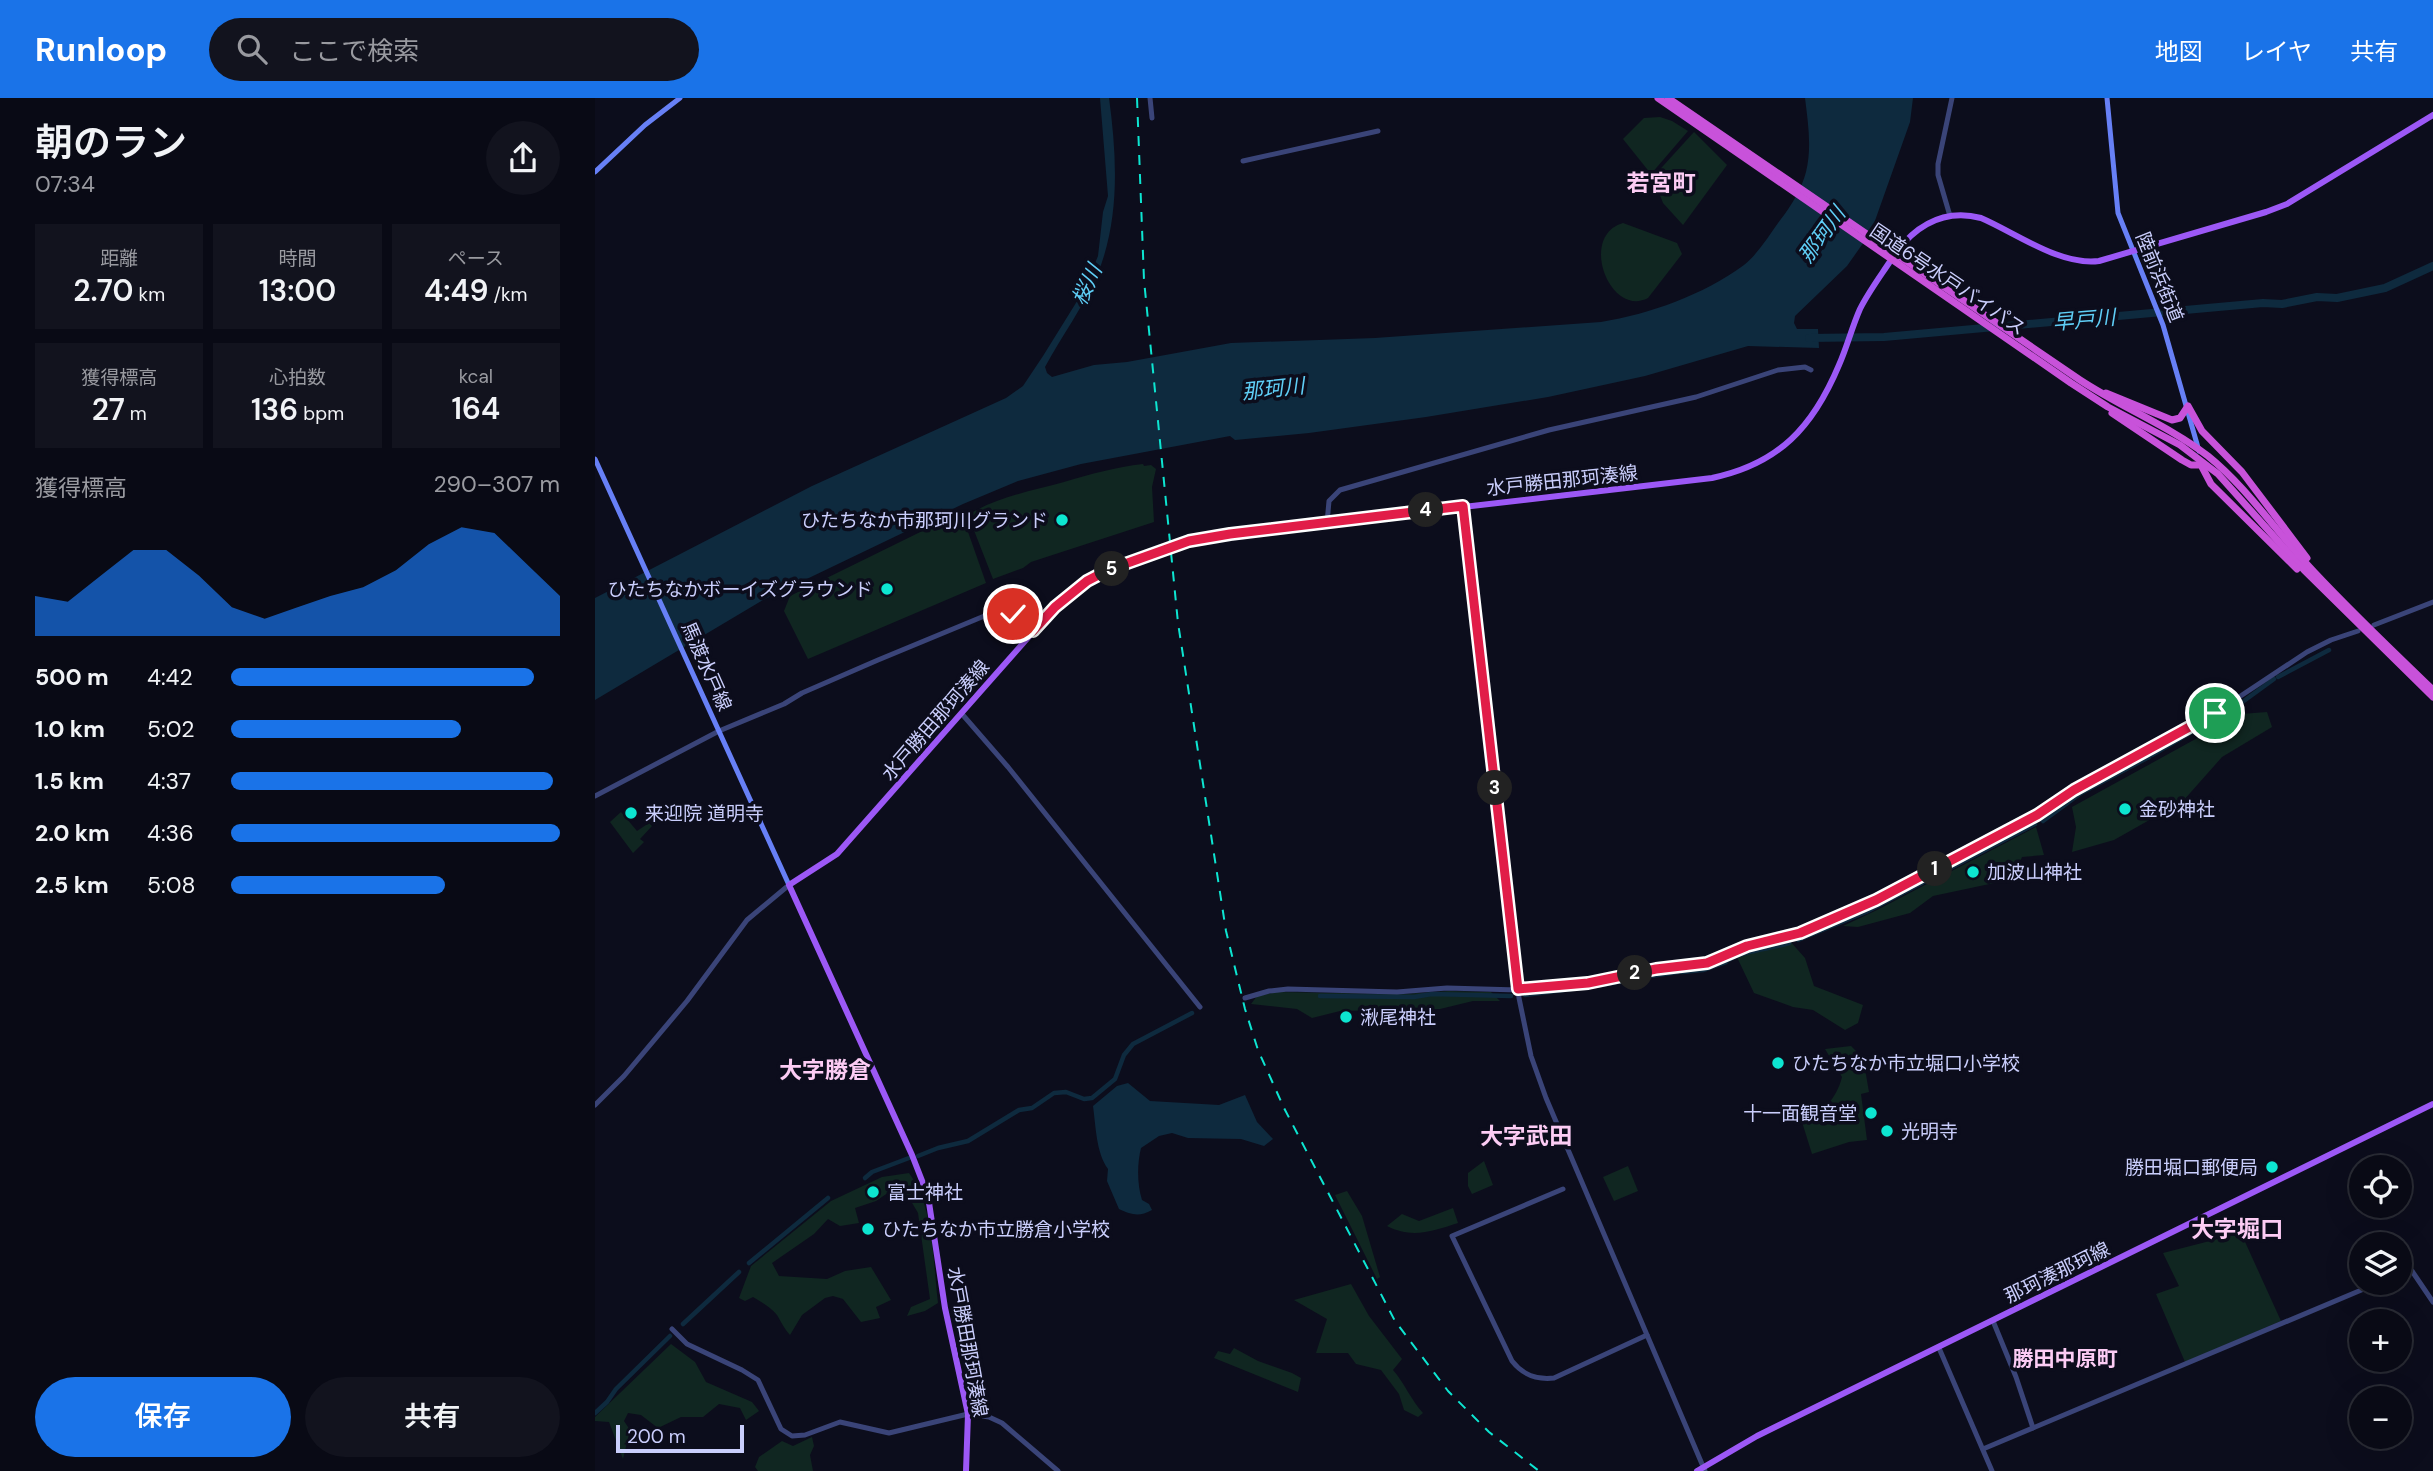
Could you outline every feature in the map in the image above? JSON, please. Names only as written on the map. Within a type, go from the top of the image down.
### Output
[{"type":"highway","name":"国道6号水戸バイパス","points":[[1658,98],[1884,251],[1983,314],[2010,337]]},
{"type":"highway","name":"国道6号水戸バイパス","points":[[1668,98],[1973,315],[2010,337],[2108,407],[2206,456],[2233,479],[2336,593]]},
{"type":"highway","points":[[2075,382],[2172,420],[2180,418],[2188,406],[2202,431],[2255,488],[2336,593],[2433,690]]},
{"type":"highway","points":[[2075,382],[2105,409],[2182,460],[2191,465],[2204,465],[2211,484],[2224,498],[2433,697]]},
{"type":"highway","name":"国道6号水戸バイパス","points":[[2192,449],[2204,465],[2229,484],[2337,604]]},
{"type":"main road","points":[[595,172],[645,125],[680,98]]},
{"type":"main road","name":"陸前浜街道","points":[[2107,98],[2115,201],[2121,223],[2162,323],[2204,465]]},
{"type":"main road","points":[[1898,251],[1907,237],[1930,221],[1967,215],[1981,218],[2073,260],[2099,261],[2287,204],[2433,114]]},
{"type":"main road","name":"水戸勝田那珂湊線","points":[[966,1471],[968,1414],[945,1308],[924,1182],[789,885],[837,854],[1033,631],[1068,595],[1087,581],[1108,570],[1201,538],[1712,478],[1752,466],[1779,450],[1807,424],[1820,404],[1864,301],[1889,263]]},
{"type":"main road","name":"馬渡水戸線","points":[[595,459],[789,885]]},
{"type":"main road","name":"那珂湊那珂線","points":[[1702,1470],[1758,1436],[2433,1104]]},
{"type":"street","points":[[1150,98],[1152,118]]},
{"type":"street","points":[[1950,216],[1938,175],[1938,164],[1952,98]]},
{"type":"street","points":[[1243,161],[1378,131]]},
{"type":"street","points":[[1327,523],[1329,501],[1340,489],[1549,430],[1683,400],[1778,370],[1805,367],[1811,370]]},
{"type":"street","points":[[1463,506],[1518,989],[1526,1036],[1538,1078],[1702,1470]]},
{"type":"street","points":[[2374,625],[2433,602]]},
{"type":"street","points":[[595,796],[719,730],[994,612],[1013,614],[1033,631]]},
{"type":"street","points":[[1245,998],[1288,989],[1378,992],[1447,988],[1518,989],[1588,983],[1656,969],[1707,963],[1747,946],[1790,937],[1855,910],[2037,815],[2074,790],[2226,706],[2308,651],[2358,631]]},
{"type":"street","points":[[962,714],[1008,767],[1201,1007]]},
{"type":"street","points":[[595,1105],[662,1031],[747,920],[789,885]]},
{"type":"street","points":[[1563,1189],[1452,1236],[1512,1361],[1529,1376],[1540,1379],[1554,1378],[1647,1335]]},
{"type":"street","points":[[2412,1271],[2433,1302]]},
{"type":"street","points":[[1983,1449],[2349,1295]]},
{"type":"street","points":[[1993,1321],[2033,1428]]},
{"type":"street","points":[[672,1329],[687,1344],[758,1380],[781,1429],[793,1436],[805,1435],[840,1422],[889,1433],[968,1414],[989,1416],[1002,1423],[1058,1471]]},
{"type":"street","points":[[1939,1348],[1992,1471]]},
{"type":"green space","points":[[1660,117],[1688,131],[1651,174],[1623,139],[1644,118]]},
{"type":"green space","points":[[1694,132],[1727,165],[1683,225],[1663,203],[1653,177]]},
{"type":"green space","points":[[1623,223],[1677,243],[1682,254],[1648,298],[1634,301],[1622,297],[1604,273],[1601,258],[1603,243],[1610,231]]},
{"type":"green space","name":"ひたちなか市那珂川グランド","points":[[1143,464],[1156,469],[1152,487],[1154,522],[1031,562],[1023,568],[993,579],[968,515],[1015,495],[1103,471]]},
{"type":"green space","name":"ひたちなかボーイズグラウンド","points":[[961,512],[986,583],[808,659],[784,611],[790,596]]},
{"type":"green space","points":[[2267,712],[2272,727],[2222,757],[2183,801],[2114,840],[2072,852],[2076,827],[2072,807],[2241,714]]},
{"type":"green space","points":[[621,812],[637,831],[649,823],[652,826],[640,839],[644,842],[633,853],[610,822]]},
{"type":"green space","points":[[2036,827],[2044,855],[2022,857],[2013,879],[1933,896],[1910,913],[1858,927],[1843,926],[1877,910]]},
{"type":"green space","points":[[1789,940],[1805,958],[1814,986],[1863,1005],[1858,1023],[1845,1030],[1813,1010],[1793,1007],[1754,993],[1735,953]]},
{"type":"green space","points":[[1277,992],[1403,994],[1491,992],[1500,1001],[1473,1001],[1440,1009],[1340,1011],[1312,1018],[1297,1009],[1251,1004],[1257,996]]},
{"type":"green space","points":[[1851,1046],[1860,1055],[1851,1062],[1858,1069],[1865,1069],[1869,1092],[1861,1094],[1867,1140],[1849,1142],[1812,1154],[1802,1122],[1828,1104],[1842,1077],[1825,1049]]},
{"type":"green space","points":[[1484,1161],[1493,1185],[1472,1194],[1468,1186],[1468,1173]]},
{"type":"green space","points":[[1628,1166],[1638,1191],[1614,1201],[1603,1177]]},
{"type":"green space","points":[[909,1173],[917,1186],[928,1218],[938,1303],[925,1311],[907,1316],[911,1307],[930,1299],[918,1213],[908,1196],[895,1188],[876,1201],[855,1208],[859,1223],[840,1226],[828,1219],[814,1234],[772,1263],[779,1276],[827,1279],[845,1271],[871,1267],[891,1300],[876,1307],[880,1318],[861,1322],[843,1299],[833,1296],[825,1298],[802,1315],[790,1335],[769,1307],[753,1297],[745,1301],[739,1298],[751,1266],[831,1201],[882,1177]]},
{"type":"green space","points":[[1347,1191],[1362,1216],[1380,1277],[1377,1279],[1335,1195]]},
{"type":"green space","points":[[1453,1208],[1458,1223],[1440,1229],[1414,1233],[1387,1226],[1402,1214],[1419,1221]]},
{"type":"green space","points":[[2241,1233],[2281,1321],[2185,1362],[2156,1294],[2179,1286],[2163,1253]]},
{"type":"green space","points":[[1351,1284],[1369,1316],[1402,1359],[1393,1370],[1423,1413],[1418,1417],[1404,1410],[1399,1394],[1381,1370],[1356,1364],[1348,1353],[1316,1353],[1327,1319],[1294,1300]]},
{"type":"green space","points":[[671,1344],[695,1362],[706,1382],[752,1402],[759,1411],[746,1420],[740,1408],[719,1404],[703,1417],[681,1417],[658,1428],[641,1415],[628,1413],[624,1421],[630,1430],[623,1459],[609,1422],[595,1421],[595,1417]]},
{"type":"green space","points":[[1234,1348],[1301,1378],[1298,1392],[1214,1358],[1218,1351],[1230,1354]]},
{"type":"green space","points":[[812,1437],[814,1446],[810,1455],[813,1471],[758,1471],[755,1467],[759,1457],[782,1441],[793,1446]]},
{"type":"water","points":[[1100,98],[1109,98],[1114,142],[1115,187],[1110,231],[1098,273],[1045,367],[1052,377],[1094,365],[1127,362],[1231,343],[1375,338],[1601,322],[1657,308],[1694,294],[1744,265],[1785,214],[1802,184],[1808,163],[1809,135],[1805,98],[1913,98],[1910,122],[1871,232],[1847,266],[1795,316],[1797,329],[1818,329],[1819,348],[1748,346],[1645,376],[1548,397],[1309,433],[1235,440],[1230,436],[1081,464],[1018,481],[963,504],[763,600],[595,700],[595,598],[812,486],[1006,398],[1023,386],[1084,290],[1098,256],[1103,212],[1108,196]]},
{"type":"water","points":[[1128,1083],[1150,1101],[1219,1105],[1245,1095],[1257,1122],[1273,1139],[1264,1146],[1241,1139],[1188,1138],[1172,1133],[1159,1136],[1141,1148],[1139,1161],[1138,1181],[1142,1200],[1149,1204],[1152,1210],[1139,1214],[1124,1211],[1119,1209],[1107,1181],[1108,1169],[1099,1147],[1093,1106],[1117,1086]]},
{"type":"waterway","name":"早戸川","points":[[1809,338],[1884,337],[2263,303],[2282,304],[2317,297],[2337,298],[2385,288],[2433,266]]},
{"type":"waterway","points":[[2278,677],[2329,650]]},
{"type":"waterway","points":[[2241,703],[2274,679]]},
{"type":"waterway","points":[[2152,755],[2238,705]]},
{"type":"waterway","points":[[2043,821],[2081,793],[2149,757]]},
{"type":"waterway","points":[[1798,940],[1866,912],[2035,824]]},
{"type":"waterway","points":[[1728,960],[1789,943]]},
{"type":"waterway","points":[[1682,972],[1703,970],[1726,962]]},
{"type":"waterway","points":[[1525,995],[1678,972]]},
{"type":"waterway","points":[[1320,996],[1511,996]]},
{"type":"waterway","points":[[918,1156],[968,1141],[1019,1110],[1032,1108],[1054,1093],[1066,1092],[1084,1099],[1092,1098],[1115,1079],[1124,1055],[1133,1044],[1192,1013]]},
{"type":"waterway","points":[[865,1178],[872,1172],[909,1158]]},
{"type":"waterway","points":[[749,1263],[828,1198]]},
{"type":"waterway","points":[[683,1324],[739,1272]]},
{"type":"waterway","points":[[595,1413],[670,1336]]},
{"type":"railway","points":[[1137,98],[1144,280],[1178,623],[1226,931],[1245,1009],[1258,1050],[1284,1108],[1395,1321],[1448,1391],[1489,1432],[1539,1471]]},
{"type":"place","name":"ひたちなか市那珂川グランド","points":[[1062,520]]},
{"type":"place","name":"ひたちなかボーイズグラウンド","points":[[887,589]]},
{"type":"place","name":"金砂神社","points":[[2125,809]]},
{"type":"place","name":"来迎院 道明寺","points":[[631,813]]},
{"type":"place","name":"加波山神社","points":[[1973,872]]},
{"type":"place","name":"湫尾神社","points":[[1346,1017]]},
{"type":"place","name":"ひたちなか市立堀口小学校","points":[[1778,1063]]},
{"type":"place","name":"十一面観音堂","points":[[1871,1113]]},
{"type":"place","name":"光明寺","points":[[1887,1131]]},
{"type":"place","name":"勝田堀口郵便局","points":[[2272,1167]]},
{"type":"place","name":"富士神社","points":[[873,1192]]},
{"type":"place","name":"ひたちなか市立勝倉小学校","points":[[868,1229]]},
{"type":"district","name":"若宮町","points":[[1661,183]]},
{"type":"district","name":"大字勝倉","points":[[825,1070]]},
{"type":"district","name":"大字武田","points":[[1526,1136]]},
{"type":"district","name":"大字堀口","points":[[2237,1229]]},
{"type":"district","name":"勝田中原町","points":[[2065,1359]]},
{"type":"route","points":[[1013,614],[1033,631],[1068,595],[1098,575],[1201,538],[1463,506],[1518,989],[1588,983],[1667,967],[1707,963],[1747,946],[1790,937],[1876,900],[2037,815],[2074,790],[2215,713]]},
{"type":"water label","name":"那珂川","points":[[1822,235]]},
{"type":"water label","name":"桜川","points":[[1087,285]]},
{"type":"water label","name":"那珂川","points":[[1273,389]]}]
